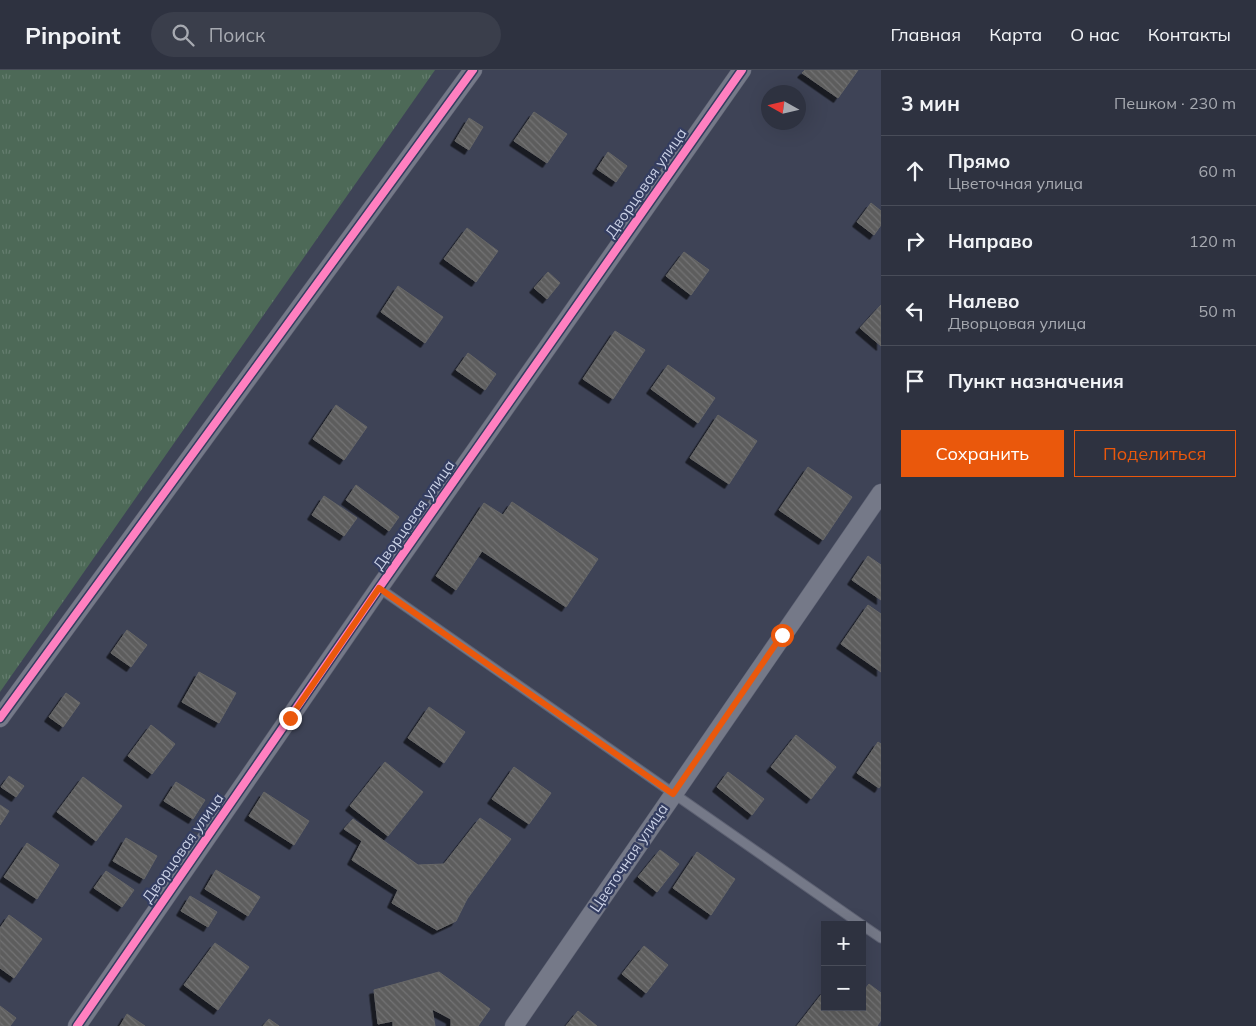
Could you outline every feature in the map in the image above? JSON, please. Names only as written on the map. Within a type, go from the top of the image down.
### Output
[{"type":"street","points":[[0,718],[473,70]]},
{"type":"street","name":"Дворцовая улица","points":[[77,1026],[379,588],[742,70]]},
{"type":"street","name":"Цветочная улица","points":[[514,1026],[881,493]]},
{"type":"lane","points":[[379,588],[856,921]]},
{"type":"lane","points":[[866,928],[881,938]]},
{"type":"green space","points":[[0,70],[435,70],[0,692]]},
{"type":"building","points":[[805,70],[858,70],[838,98],[802,73]]},
{"type":"building","points":[[534,112],[567,134],[547,163],[514,141]]},
{"type":"building","points":[[469,118],[483,127],[469,150],[455,141]]},
{"type":"building","points":[[608,152],[627,166],[616,182],[597,169]]},
{"type":"building","points":[[871,203],[881,211],[881,225],[874,235],[857,222]]},
{"type":"building","points":[[467,228],[498,251],[476,282],[444,259]]},
{"type":"building","points":[[684,252],[709,270],[691,295],[666,276]]},
{"type":"building","points":[[548,272],[560,283],[547,299],[534,288]]},
{"type":"building","points":[[398,286],[443,317],[425,343],[381,312]]},
{"type":"building","points":[[881,305],[881,346],[860,328]]},
{"type":"building","points":[[615,331],[645,350],[613,399],[583,379]]},
{"type":"building","points":[[468,353],[496,374],[485,390],[456,370]]},
{"type":"building","points":[[668,365],[715,398],[698,423],[651,389]]},
{"type":"building","points":[[336,405],[367,427],[344,460],[313,439]]},
{"type":"building","points":[[718,415],[757,441],[729,484],[690,458]]},
{"type":"building","points":[[808,467],[852,497],[823,540],[779,510]]},
{"type":"building","points":[[356,485],[399,517],[389,531],[346,500]]},
{"type":"building","points":[[324,496],[357,518],[344,536],[312,515]]},
{"type":"building","points":[[512,502],[598,559],[566,607],[482,551],[456,590],[436,576],[484,503],[503,515]]},
{"type":"building","points":[[868,556],[881,565],[881,600],[852,580]]},
{"type":"building","points":[[868,605],[881,614],[881,672],[841,644]]},
{"type":"building","points":[[127,630],[147,645],[131,667],[111,653]]},
{"type":"building","points":[[199,672],[236,693],[219,723],[182,702]]},
{"type":"building","points":[[66,693],[80,703],[63,727],[49,717]]},
{"type":"building","points":[[429,707],[465,732],[444,763],[408,738]]},
{"type":"building","points":[[151,725],[175,744],[152,774],[128,756]]},
{"type":"building","points":[[796,735],[836,767],[811,799],[771,767]]},
{"type":"building","points":[[878,742],[881,744],[881,785],[879,788],[857,773]]},
{"type":"building","points":[[385,762],[423,792],[388,836],[350,806]]},
{"type":"building","points":[[514,767],[551,793],[529,824],[492,799]]},
{"type":"building","points":[[728,772],[764,799],[752,815],[717,787]]},
{"type":"building","points":[[9,776],[24,786],[16,797],[1,787]]},
{"type":"building","points":[[83,777],[122,806],[96,841],[57,812]]},
{"type":"building","points":[[176,782],[205,800],[193,819],[164,801]]},
{"type":"building","points":[[264,792],[309,821],[294,845],[249,816]]},
{"type":"building","points":[[0,805],[9,811],[0,825]]},
{"type":"building","points":[[480,818],[511,839],[467,899],[456,921],[437,930],[392,903],[398,890],[352,860],[362,841],[344,829],[353,819],[418,865],[444,864]]},
{"type":"building","points":[[126,838],[157,856],[144,879],[113,861]]},
{"type":"building","points":[[27,843],[59,865],[37,899],[4,877]]},
{"type":"building","points":[[660,850],[679,864],[657,892],[638,877]]},
{"type":"building","points":[[697,852],[735,879],[711,915],[673,888]]},
{"type":"building","points":[[216,870],[260,897],[248,916],[205,889]]},
{"type":"building","points":[[106,871],[134,890],[122,907],[94,888]]},
{"type":"building","points":[[190,896],[217,912],[208,927],[181,911]]},
{"type":"building","points":[[9,915],[42,939],[14,978],[0,968],[0,928]]},
{"type":"building","points":[[215,943],[249,967],[218,1010],[184,985]]},
{"type":"building","points":[[644,946],[668,965],[646,993],[622,974]]},
{"type":"building","points":[[439,972],[490,1009],[478,1026],[451,1026],[451,1019],[432,1009],[435,1026],[393,1026],[393,1021],[378,1024],[374,990]]},
{"type":"building","points":[[869,984],[881,993],[881,1020],[877,1026],[797,1026],[821,995],[821,1011],[866,1011],[866,988]]},
{"type":"building","points":[[0,1006],[16,1018],[10,1026],[0,1026]]},
{"type":"building","points":[[578,1011],[597,1026],[566,1026]]},
{"type":"building","points":[[127,1014],[145,1026],[120,1026]]},
{"type":"building","points":[[269,1019],[279,1026],[263,1026]]},
{"type":"cycle path","points":[[0,718],[473,70]]},
{"type":"cycle path","points":[[77,1026],[379,588],[742,70]]},
{"type":"route","points":[[290,718],[379,588],[673,794],[782,635]]}]
